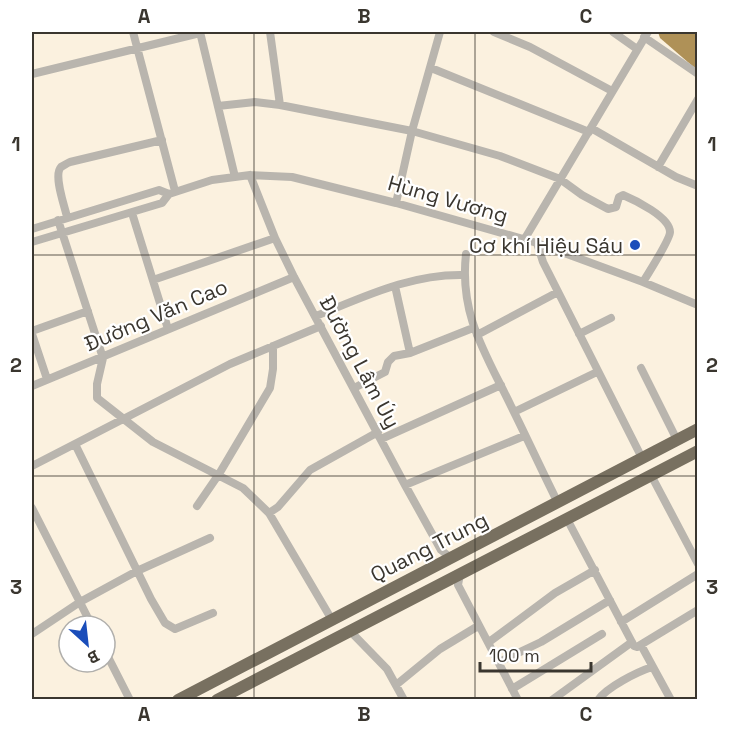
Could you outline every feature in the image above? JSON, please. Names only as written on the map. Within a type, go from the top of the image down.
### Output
[{"type":"highway","name":"Quang Trung","points":[[178,699],[698,429]]},
{"type":"highway","name":"Quang Trung","points":[[217,699],[697,451]]},
{"type":"highway","points":[[642,458],[651,475]]},
{"type":"highway","points":[[451,558],[460,574]]},
{"type":"street","points":[[133,32],[162,140],[172,193]]},
{"type":"street","points":[[32,74],[200,32],[235,177]]},
{"type":"street","points":[[270,32],[280,105]]},
{"type":"street","points":[[396,203],[412,131],[440,32]]},
{"type":"street","points":[[494,32],[531,47],[612,91]]},
{"type":"street","points":[[613,32],[638,49]]},
{"type":"street","points":[[525,240],[646,34],[698,74]]},
{"type":"street","points":[[431,68],[590,130],[698,186]]},
{"type":"street","points":[[658,167],[698,99]]},
{"type":"street","points":[[218,106],[255,102],[280,105],[412,131],[500,156],[560,179],[605,208],[614,208],[620,195],[623,195],[650,210],[665,221],[669,228],[668,238],[643,282]]},
{"type":"street","points":[[68,217],[58,180],[61,167],[70,162],[162,140]]},
{"type":"street","name":"Hùng Vương","points":[[172,193],[212,180],[250,175],[292,177],[396,203],[537,243],[698,305]]},
{"type":"street","name":"Đường Lâm Úy","points":[[250,175],[275,238],[294,277],[441,550],[451,558]]},
{"type":"street","points":[[32,229],[159,190],[172,193]]},
{"type":"street","points":[[32,242],[162,203],[172,193]]},
{"type":"street","points":[[132,213],[168,329]]},
{"type":"street","points":[[58,220],[103,357],[96,395],[101,402],[153,442],[243,488],[269,513],[332,620]]},
{"type":"street","points":[[153,280],[275,238]]},
{"type":"street","points":[[537,243],[543,262],[642,458]]},
{"type":"street","points":[[466,254],[465,297],[475,332],[558,502]]},
{"type":"street","points":[[316,316],[383,288],[446,274],[464,275]]},
{"type":"street","name":"Đường Văn Cao","points":[[32,386],[294,277]]},
{"type":"street","points":[[394,286],[410,353]]},
{"type":"street","points":[[354,388],[385,372],[388,362],[394,356],[475,332],[558,292]]},
{"type":"street","points":[[47,380],[32,332],[88,311]]},
{"type":"street","points":[[579,334],[611,318]]},
{"type":"street","points":[[32,466],[230,364],[321,326]]},
{"type":"street","points":[[197,506],[219,474],[270,388],[273,346]]},
{"type":"street","points":[[640,368],[677,440]]},
{"type":"street","points":[[514,412],[597,372]]},
{"type":"street","points":[[269,513],[278,507],[310,470],[380,435],[501,385]]},
{"type":"street","points":[[405,485],[524,436]]},
{"type":"street","points":[[75,444],[165,623],[175,629],[213,613]]},
{"type":"street","points":[[651,475],[698,564]]},
{"type":"street","points":[[32,508],[86,614]]},
{"type":"street","points":[[567,519],[621,622],[671,699]]},
{"type":"street","points":[[32,634],[80,602],[137,571],[210,538]]},
{"type":"street","points":[[489,642],[555,593],[595,570]]},
{"type":"street","points":[[460,574],[458,585],[518,699]]},
{"type":"street","points":[[621,622],[698,574]]},
{"type":"street","points":[[499,662],[541,642],[610,600]]},
{"type":"street","points":[[552,699],[636,644],[698,610]]},
{"type":"street","points":[[396,685],[440,649],[478,626]]},
{"type":"street","points":[[350,631],[387,669],[404,699]]},
{"type":"street","points":[[512,689],[602,634]]},
{"type":"street","points":[[598,699],[629,677],[652,667]]},
{"type":"street","points":[[117,674],[130,699]]},
{"type":"shaded area","points":[[658,32],[697,32],[697,70],[660,38]]},
{"type":"place","name":"Cơ khí Hiệu Sáu","points":[[635,245]]}]
